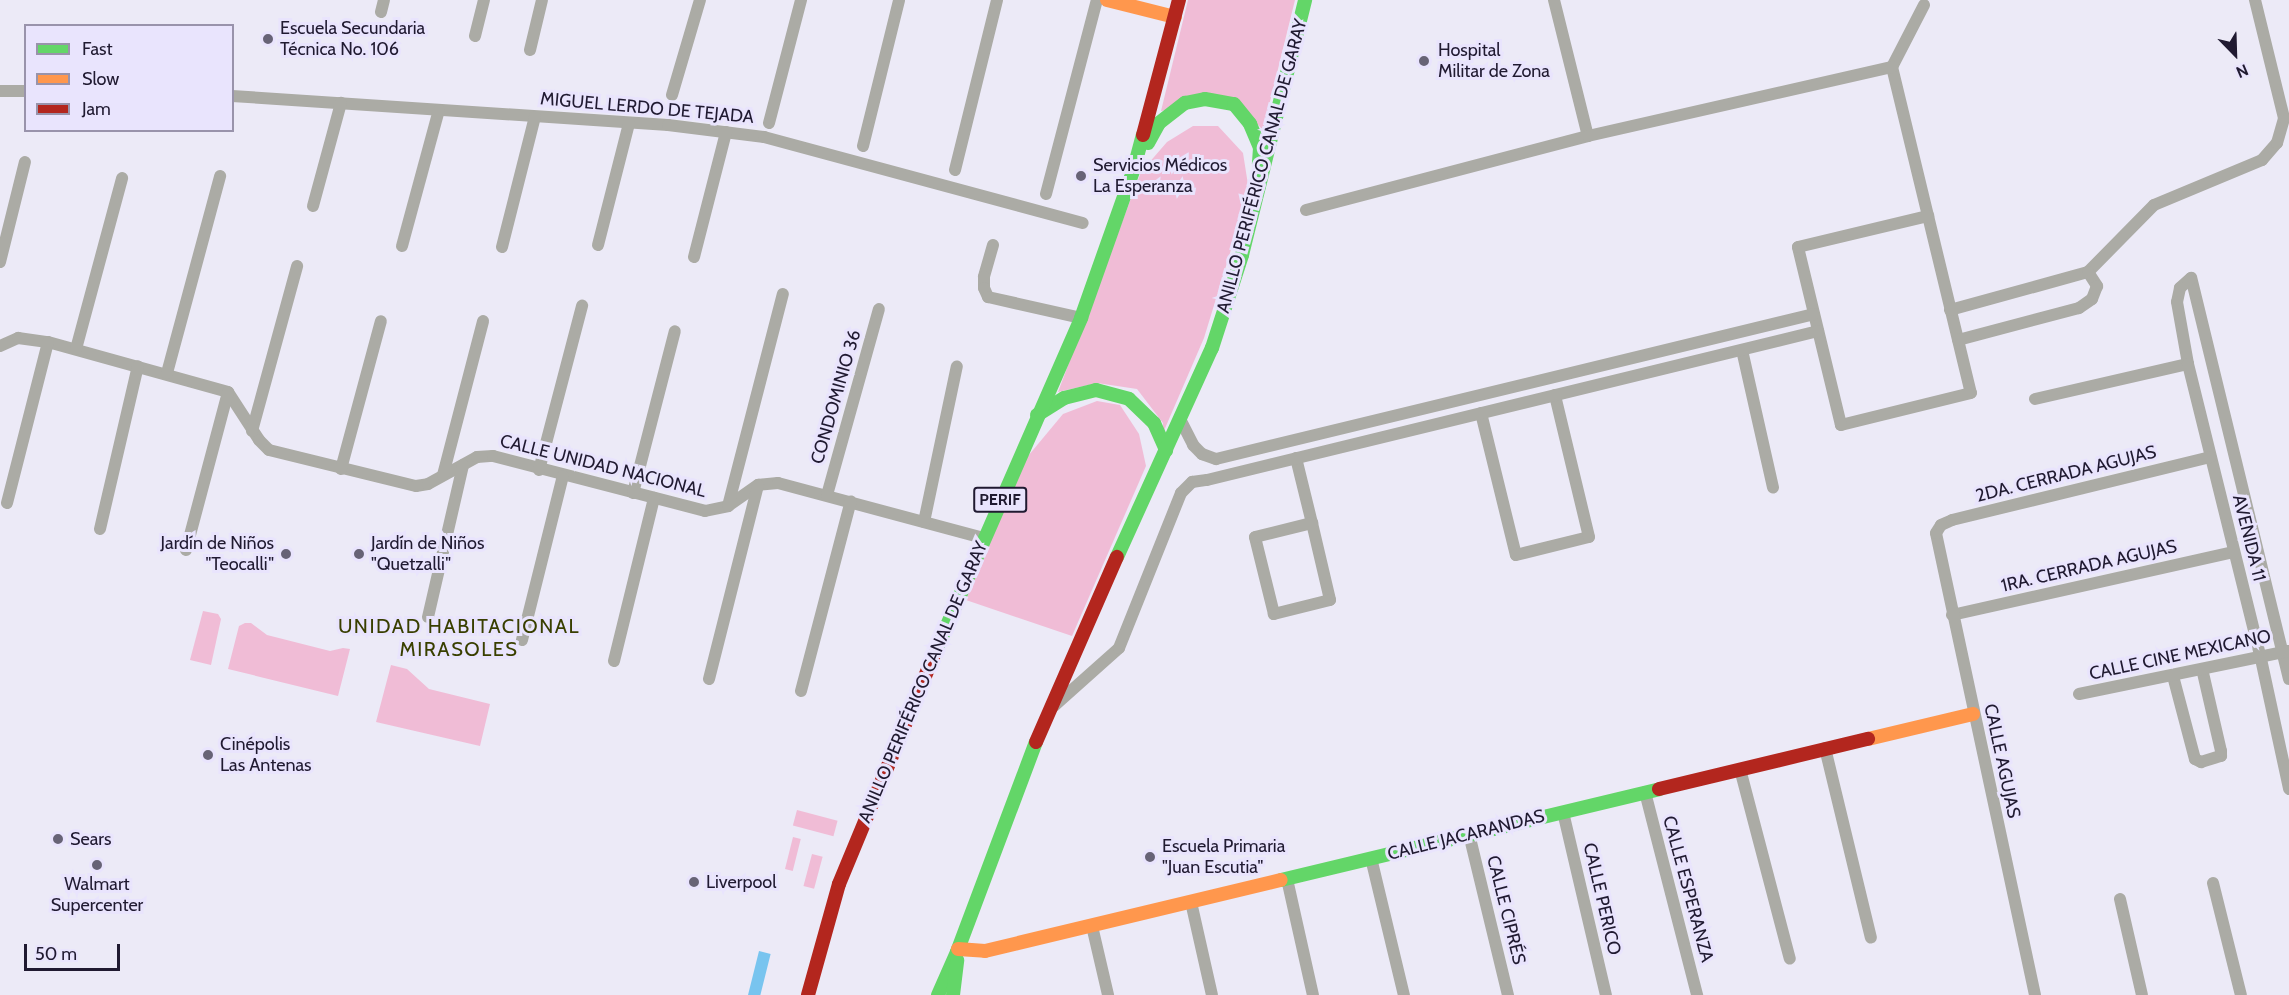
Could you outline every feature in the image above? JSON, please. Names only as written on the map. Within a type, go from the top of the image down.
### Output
[{"type":"main road","points":[[1107,0],[1174,17]]},
{"type":"main road","name":"ANILLO PERIFÉRICO CANAL DE GARAY","points":[[808,995],[838,884],[982,538],[1081,318],[1134,168],[1179,0]]},
{"type":"main road","name":"ANILLO PERIFÉRICO CANAL DE GARAY","points":[[938,995],[958,950],[1047,712],[1212,348],[1242,255],[1305,0]]},
{"type":"main road","points":[[1134,168],[1159,123],[1185,104],[1205,99],[1234,104],[1250,124],[1260,148],[1258,189]]},
{"type":"main road","points":[[1037,415],[1064,398],[1096,390],[1129,399],[1154,423],[1166,450]]},
{"type":"main road","name":"CALLE JACARANDAS","points":[[958,950],[985,951],[1973,714]]},
{"type":"main road","points":[[953,995],[958,950]]},
{"type":"street","points":[[475,36],[484,0]]},
{"type":"street","points":[[530,50],[543,0]]},
{"type":"street","points":[[672,95],[700,0]]},
{"type":"street","points":[[769,123],[801,0]]},
{"type":"street","points":[[863,146],[899,0]]},
{"type":"street","points":[[955,171],[997,0]]},
{"type":"street","points":[[1046,194],[1097,0]]},
{"type":"street","points":[[1554,0],[1588,136]]},
{"type":"street","points":[[1950,310],[2088,272],[2154,205],[2262,160],[2277,143],[2284,118],[2255,0]]},
{"type":"street","points":[[1924,5],[1892,68],[1928,216],[1950,310],[1971,393],[1841,425],[1798,247],[1928,216]]},
{"type":"street","points":[[1306,210],[1588,136],[1892,68]]},
{"type":"street","points":[[0,92],[24,91]]},
{"type":"street","name":"MIGUEL LERDO DE TEJADA","points":[[234,96],[629,123],[764,137],[1083,223]]},
{"type":"street","points":[[313,206],[341,103]]},
{"type":"street","points":[[402,246],[439,110]]},
{"type":"street","points":[[502,247],[535,117]]},
{"type":"street","points":[[598,245],[629,123]]},
{"type":"street","points":[[694,257],[726,132]]},
{"type":"street","points":[[0,262],[24,162]]},
{"type":"street","points":[[166,373],[220,176]]},
{"type":"street","points":[[76,349],[122,178]]},
{"type":"street","points":[[993,245],[984,277],[984,288],[988,297],[1081,318]]},
{"type":"street","points":[[252,431],[297,266]]},
{"type":"street","points":[[1958,340],[2079,308],[2092,299],[2097,286],[2088,272]]},
{"type":"street","name":"AVENIDA 11","points":[[2289,679],[2286,651],[2191,278],[2180,288],[2178,296],[2188,364],[2261,658],[2289,789]]},
{"type":"street","points":[[728,506],[783,294]]},
{"type":"street","points":[[539,470],[582,306]]},
{"type":"street","name":"CONDOMINIO 36","points":[[827,495],[879,309]]},
{"type":"street","points":[[1180,419],[1193,445],[1202,454],[1216,459],[1814,314]]},
{"type":"street","points":[[341,469],[381,321]]},
{"type":"street","points":[[443,475],[483,321]]},
{"type":"street","points":[[633,493],[675,331]]},
{"type":"street","points":[[1047,712],[1119,648],[1180,493],[1192,482],[1818,331]]},
{"type":"street","points":[[0,346],[18,338],[48,342],[228,392],[186,550]]},
{"type":"street","points":[[7,503],[48,342]]},
{"type":"street","points":[[1742,350],[1773,488]]},
{"type":"street","points":[[2035,399],[2188,364]]},
{"type":"street","points":[[100,529],[138,366]]},
{"type":"street","points":[[924,522],[957,366]]},
{"type":"street","name":"CALLE UNIDAD NACIONAL","points":[[228,392],[252,431],[269,450],[416,486],[428,484],[477,457],[493,456],[539,470],[705,511],[728,506],[758,485]]},
{"type":"street","points":[[1481,413],[1516,555],[1589,537],[1555,395]]},
{"type":"street","points":[[1296,458],[1312,524],[1330,600],[1274,614],[1255,537],[1312,524]]},
{"type":"street","name":"2DA. CERRADA AGUJAS","points":[[1936,533],[1941,525],[1952,520],[2210,458]]},
{"type":"street","points":[[428,617],[463,465]]},
{"type":"street","points":[[522,640],[563,476]]},
{"type":"street","points":[[709,679],[758,485],[778,483],[982,538]]},
{"type":"street","points":[[614,661],[654,498]]},
{"type":"street","points":[[801,692],[851,501]]},
{"type":"street","name":"CALLE AGUJAS","points":[[1936,533],[2035,995]]},
{"type":"street","name":"1RA. CERRADA AGUJAS","points":[[1952,615],[2234,552]]},
{"type":"street","name":"CALLE CINE MEXICANO","points":[[2079,694],[2286,651]]},
{"type":"street","points":[[2173,676],[2195,759],[2201,762],[2221,756],[2222,751],[2202,669]]},
{"type":"street","points":[[1825,748],[1871,938]]},
{"type":"street","points":[[1740,769],[1790,959]]},
{"type":"street","name":"CALLE ESPERANZA","points":[[1645,792],[1697,995]]},
{"type":"street","name":"CALLE PERICO","points":[[1563,812],[1606,995]]},
{"type":"street","name":"CALLE CIPRÉS","points":[[1468,834],[1508,995]]},
{"type":"street","points":[[1371,858],[1404,995]]},
{"type":"street","points":[[1287,879],[1313,995]]},
{"type":"street","points":[[2213,883],[2241,995]]},
{"type":"street","points":[[2120,899],[2142,995]]},
{"type":"street","points":[[1191,902],[1212,995]]},
{"type":"street","points":[[1092,926],[1108,995]]},
{"type":"shaded area","points":[[1188,0],[1295,0],[1263,130],[1234,100],[1161,111]]},
{"type":"shaded area","points":[[1193,126],[1218,126],[1243,153],[1249,191],[1204,338],[1163,433],[1163,423],[1137,389],[1097,383],[1058,392],[1141,172],[1167,142]]},
{"type":"shaded area","points":[[1097,401],[1120,405],[1139,434],[1146,466],[1072,636],[960,598],[1009,479],[1063,414]]},
{"type":"shaded area","points":[[203,611],[218,614],[221,619],[211,665],[190,660]]},
{"type":"shaded area","points":[[251,623],[267,635],[330,651],[350,649],[338,696],[228,669],[239,626]]},
{"type":"shaded area","points":[[391,665],[407,669],[429,689],[490,704],[480,746],[376,722]]},
{"type":"shaded area","points":[[797,810],[838,821],[833,836],[793,825]]},
{"type":"shaded area","points":[[793,837],[801,839],[793,871],[785,869]]},
{"type":"shaded area","points":[[812,854],[823,857],[814,889],[803,886]]},
{"type":"water","points":[[759,951],[771,954],[760,995],[748,995]]},
{"type":"traffic: fast","points":[[1117,557],[1212,348],[1242,255],[1305,0]]},
{"type":"traffic: fast","points":[[1148,143],[1159,123],[1185,103],[1205,99],[1234,104],[1250,124],[1260,148],[1259,164]]},
{"type":"traffic: fast","points":[[934,655],[1081,318],[1134,168],[1143,135]]},
{"type":"traffic: fast","points":[[1037,415],[1064,398],[1096,390],[1129,399],[1154,423],[1166,450]]},
{"type":"traffic: fast","points":[[938,995],[957,952],[1036,742]]},
{"type":"traffic: fast","points":[[1281,880],[1659,789]]},
{"type":"traffic: fast","points":[[953,995],[957,960]]},
{"type":"traffic: slow","points":[[1107,0],[1175,17]]},
{"type":"traffic: slow","points":[[1868,739],[1973,714]]},
{"type":"traffic: slow","points":[[958,949],[985,951],[1281,880]]},
{"type":"traffic: jam","points":[[1143,135],[1179,0]]},
{"type":"traffic: jam","points":[[1036,742],[1117,557]]},
{"type":"traffic: jam","points":[[808,995],[839,884],[934,655]]},
{"type":"traffic: jam","points":[[1659,789],[1868,739]]},
{"type":"place","name":"Escuela Secundaria Técnica No. 106","points":[[268,39]]},
{"type":"place","name":"Hospital Militar de Zona","points":[[1424,61]]},
{"type":"place","name":"Servicios Médicos La Esperanza","points":[[1081,176]]},
{"type":"place","name":"Jardín de Niños \"Teocalli\"","points":[[286,554]]},
{"type":"place","name":"Jardín de Niños \"Quetzalli\"","points":[[359,554]]},
{"type":"place","name":"Cinépolis Las Antenas","points":[[208,755]]},
{"type":"place","name":"Sears","points":[[58,839]]},
{"type":"place","name":"Escuela Primaria \"Juan Escutia\"","points":[[1150,857]]},
{"type":"place","name":"Walmart Supercenter","points":[[97,865]]},
{"type":"place","name":"Liverpool","points":[[694,882]]},
{"type":"district","name":"UNIDAD HABITACIONAL MIRASOLES","points":[[459,638]]}]
